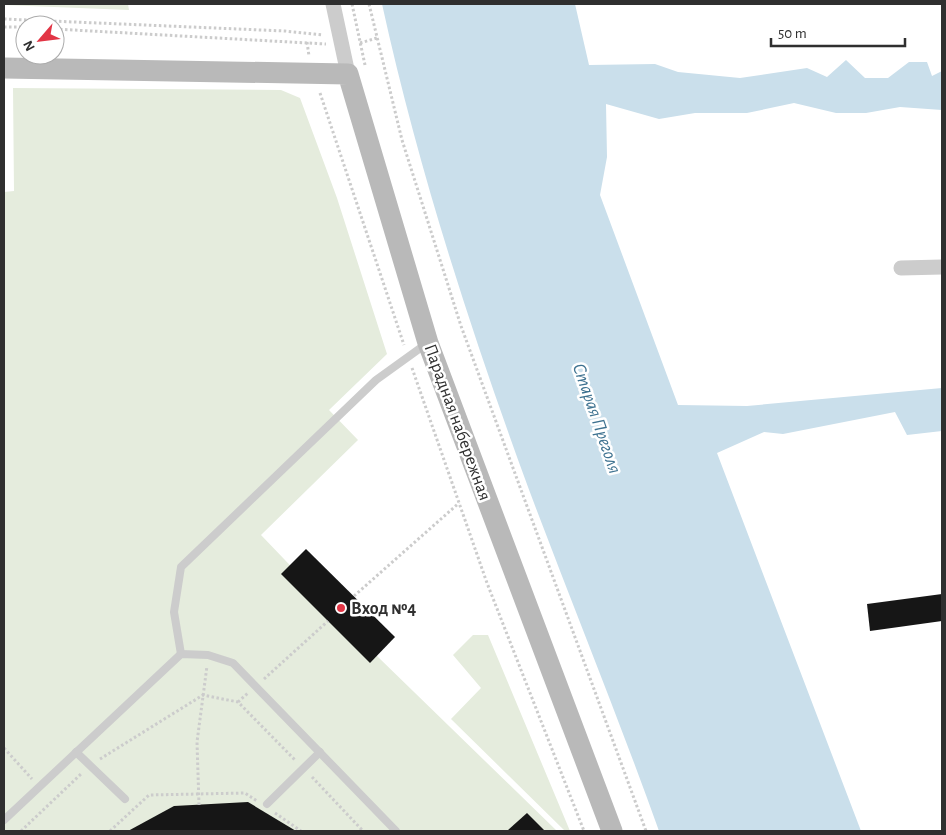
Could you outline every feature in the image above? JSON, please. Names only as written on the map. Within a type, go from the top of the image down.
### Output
[{"type":"main road","points":[[4,68],[312,74],[357,73]]},
{"type":"main road","name":"Парадная набережная","points":[[357,73],[428,342],[612,831]]},
{"type":"street","name":"Парадная набережная","points":[[333,4],[341,41],[357,73]]},
{"type":"street","points":[[901,268],[942,267]]},
{"type":"lane","points":[[182,654],[174,612],[181,567],[376,380],[428,342]]},
{"type":"lane","points":[[4,820],[182,654],[208,655],[233,663],[257,685],[396,831]]},
{"type":"lane","points":[[76,752],[125,799]]},
{"type":"lane","points":[[266,806],[320,752]]},
{"type":"path","points":[[352,4],[361,43],[357,73]]},
{"type":"path","points":[[369,4],[402,140],[461,326],[646,831]]},
{"type":"path","points":[[4,19],[285,31],[361,43],[377,38]]},
{"type":"path","points":[[65,30],[307,42],[341,41],[358,32]]},
{"type":"path","points":[[307,42],[312,74],[327,109],[408,357],[487,583],[584,831]]},
{"type":"path","points":[[354,596],[459,503]]},
{"type":"path","points":[[238,702],[328,620]]},
{"type":"path","points":[[199,805],[197,794],[197,742],[208,655]]},
{"type":"path","points":[[21,831],[90,765],[203,695],[238,702],[363,831]]},
{"type":"path","points":[[4,748],[53,801]]},
{"type":"path","points":[[110,831],[149,795],[245,793],[301,831]]},
{"type":"green space","points":[[128,4],[129,10],[4,5]]},
{"type":"green space","points":[[13,88],[281,90],[300,98],[337,198],[387,354],[329,410],[358,440],[261,535],[377,656],[557,831],[4,831],[4,192],[14,191]]},
{"type":"green space","points":[[473,635],[488,635],[570,831],[565,831],[451,719],[481,688],[453,655]]},
{"type":"water","name":"Старая Преголя","points":[[382,4],[575,4],[589,65],[655,64],[678,72],[740,78],[807,68],[827,77],[846,60],[865,78],[888,78],[909,62],[927,62],[932,76],[942,71],[942,110],[900,107],[866,113],[836,113],[794,103],[747,113],[695,113],[659,119],[606,104],[607,157],[600,195],[678,405],[747,406],[942,388],[942,431],[907,435],[895,412],[783,434],[764,432],[717,453],[861,831],[659,831],[528,487],[486,368],[429,187],[396,65]]},
{"type":"building","name":"Вход №4","points":[[306,549],[395,637],[370,663],[281,574]]},
{"type":"building","points":[[942,594],[942,621],[870,631],[867,604]]},
{"type":"building","points":[[248,802],[296,831],[128,831],[174,806]]},
{"type":"building","points":[[527,813],[545,831],[507,831]]},
{"type":"place","name":"Вход №4","points":[[341,608]]}]
